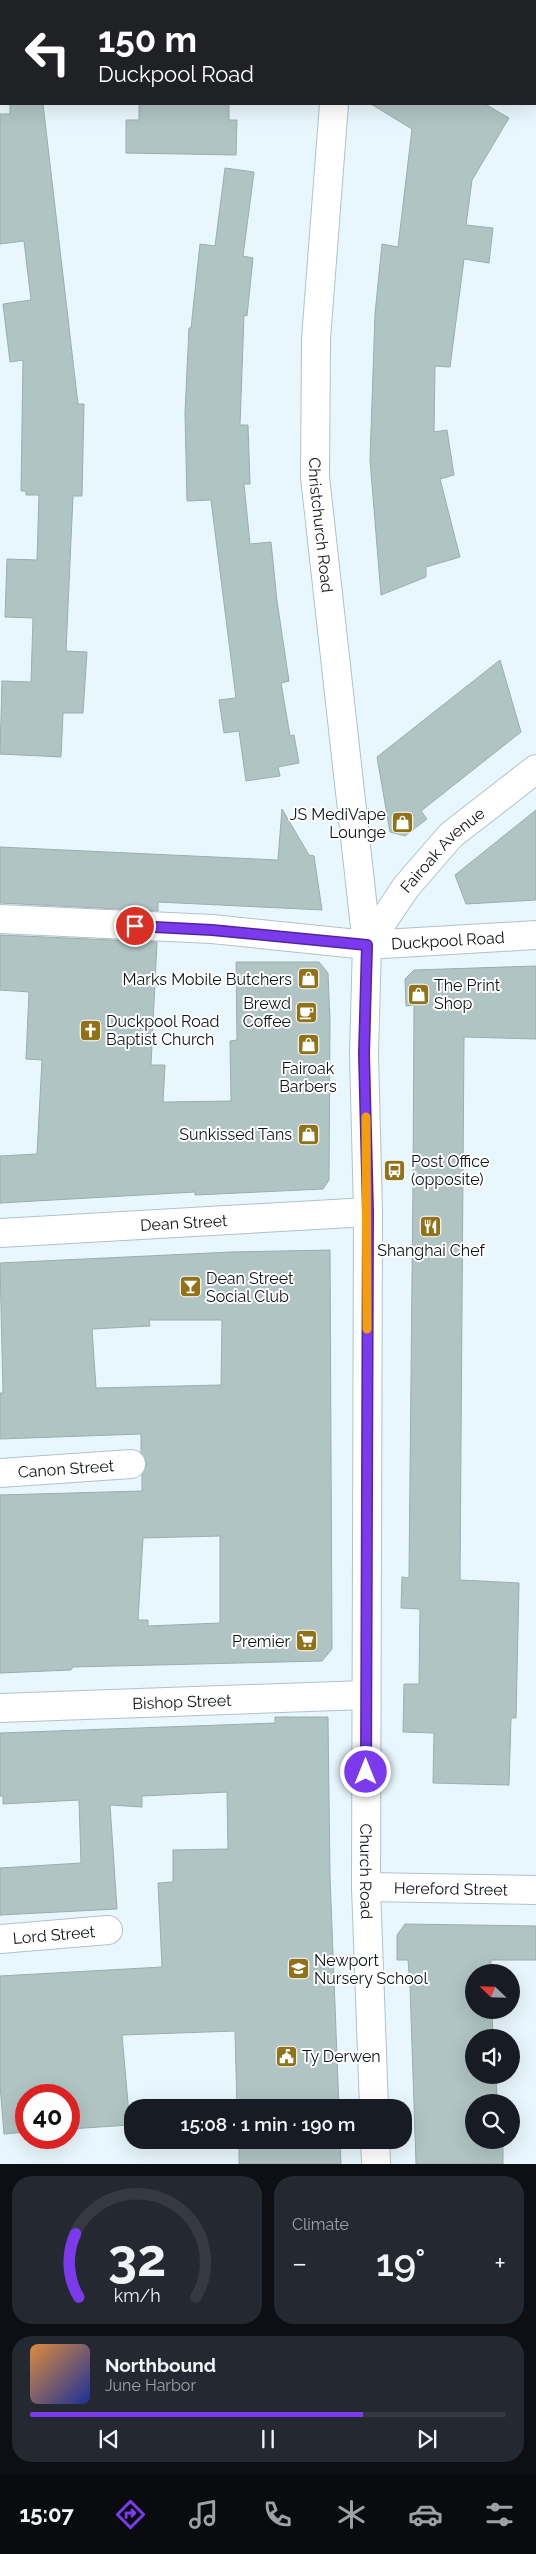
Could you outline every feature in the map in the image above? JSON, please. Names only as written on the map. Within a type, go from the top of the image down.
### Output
[{"type":"street","name":"Christchurch Road","points":[[334,105],[316,339],[315,477],[367,945]]},
{"type":"street","name":"Fairoak Avenue","points":[[367,945],[406,886],[451,835],[536,769]]},
{"type":"street","name":"Duckpool Road","points":[[0,919],[212,930],[367,945],[536,935]]},
{"type":"street","name":"Church Road","points":[[367,945],[364,1054],[368,1212],[366,1887],[374,2099]]},
{"type":"street","name":"Dean Street","points":[[0,1233],[368,1212]]},
{"type":"street","name":"Canon Street","points":[[0,1473],[131,1464]]},
{"type":"street","name":"Bishop Street","points":[[0,1708],[366,1695]]},
{"type":"street","name":"Hereford Street","points":[[366,1887],[536,1890]]},
{"type":"street","name":"Lord Street","points":[[0,1939],[108,1930]]},
{"type":"street","points":[[375,2149],[376,2164]]},
{"type":"building","points":[[10,105],[43,105],[78,404],[84,404],[82,496],[73,496],[66,651],[87,652],[83,713],[63,713],[61,757],[0,754],[2,681],[31,682],[33,618],[5,617],[7,559],[37,560],[39,495],[26,495],[26,491],[21,491],[23,360],[10,362],[3,304],[31,300],[24,241],[0,244],[0,114],[10,114]]},
{"type":"building","points":[[139,105],[229,105],[229,120],[237,120],[236,155],[126,153],[126,120],[139,120]]},
{"type":"building","points":[[373,105],[487,105],[509,118],[472,180],[466,225],[493,228],[489,263],[464,259],[450,367],[435,366],[434,432],[447,430],[454,475],[440,479],[460,557],[426,567],[426,577],[381,595],[370,460],[375,314],[382,244],[398,247],[412,129]]},
{"type":"building","points":[[225,168],[254,172],[243,256],[253,258],[247,316],[244,315],[240,425],[248,425],[250,484],[244,484],[250,544],[271,542],[277,601],[289,681],[281,683],[290,736],[294,735],[299,763],[278,767],[280,776],[246,781],[239,731],[224,733],[219,700],[236,698],[211,500],[187,501],[185,413],[189,328],[191,328],[200,244],[215,246]]},
{"type":"building","points":[[500,660],[521,732],[421,811],[427,819],[405,836],[390,832],[377,757]]},
{"type":"building","points":[[282,809],[309,855],[314,856],[322,910],[158,902],[158,911],[0,903],[0,847],[278,860]]},
{"type":"building","points":[[536,810],[536,900],[466,904],[455,875]]},
{"type":"building","points":[[0,935],[157,942],[151,1065],[165,1065],[163,1102],[231,1101],[230,1041],[237,1040],[236,962],[319,962],[328,973],[330,1020],[329,1180],[323,1189],[195,1195],[195,1192],[0,1203],[0,1156],[37,1154],[42,1060],[26,1059],[29,992],[0,990]]},
{"type":"building","points":[[536,966],[536,1039],[464,1037],[460,1580],[519,1583],[516,1718],[511,1718],[509,1785],[433,1783],[434,1733],[403,1732],[404,1684],[419,1684],[420,1609],[401,1608],[402,1577],[409,1578],[413,1182],[414,1005],[406,1006],[405,979],[414,970]]},
{"type":"building","points":[[330,1250],[332,1649],[322,1661],[73,1667],[71,1670],[0,1673],[0,1495],[142,1491],[142,1475],[147,1463],[141,1453],[141,1434],[0,1439],[0,1393],[3,1393],[0,1263],[231,1252]],"holes":[[[149,1320],[222,1320],[221,1385],[96,1388],[92,1329],[150,1326]],[[220,1536],[220,1623],[148,1626],[148,1620],[138,1620],[143,1538]]]},
{"type":"building","points":[[275,1717],[328,1717],[330,1876],[339,2099],[237,2099],[235,2031],[122,2035],[128,2099],[124,2099],[124,2125],[80,2128],[80,2084],[15,2084],[15,2133],[4,2134],[0,2085],[0,1976],[162,1967],[158,1883],[173,1882],[173,1850],[228,1849],[227,1792],[142,1796],[142,1807],[110,1805],[117,1909],[0,1915],[0,1868],[81,1863],[79,1800],[3,1804],[3,1796],[0,1796],[0,1733],[275,1723]]},
{"type":"building","points":[[405,1924],[536,1926],[536,1960],[491,1960],[491,1964],[465,1964],[465,2019],[492,2019],[493,2029],[465,2029],[465,2084],[496,2084],[497,2094],[465,2094],[465,2149],[503,2149],[503,2164],[416,2164],[408,1960],[397,1960],[397,1935]]},
{"type":"building","points":[[239,2149],[340,2149],[341,2164],[239,2164]]},
{"type":"slow traffic","points":[[366,1117],[368,1212],[367,1329]]},
{"type":"place","name":"JS MediVape Lounge","points":[[402,823]]},
{"type":"place","name":"Marks Mobile Butchers","points":[[308,979]]},
{"type":"place","name":"The Print Shop","points":[[418,994]]},
{"type":"place","name":"Brewd Coffee","points":[[307,1012]]},
{"type":"place","name":"Duckpool Road Baptist Church","points":[[90,1030]]},
{"type":"place","name":"Fairoak Barbers","points":[[308,1044]]},
{"type":"place","name":"Sunkissed Tans","points":[[308,1134]]},
{"type":"place","name":"Post Office (opposite)","points":[[395,1170]]},
{"type":"place","name":"Shanghai Chef","points":[[431,1226]]},
{"type":"place","name":"Dean Street Social Club","points":[[190,1287]]},
{"type":"place","name":"Premier","points":[[306,1641]]},
{"type":"place","name":"Newport Nursery School","points":[[298,1969]]},
{"type":"place","name":"Ty Derwen","points":[[286,2056]]},
{"type":"route","points":[[135,926],[212,930],[367,945],[364,1054],[368,1212],[366,1772]]}]
